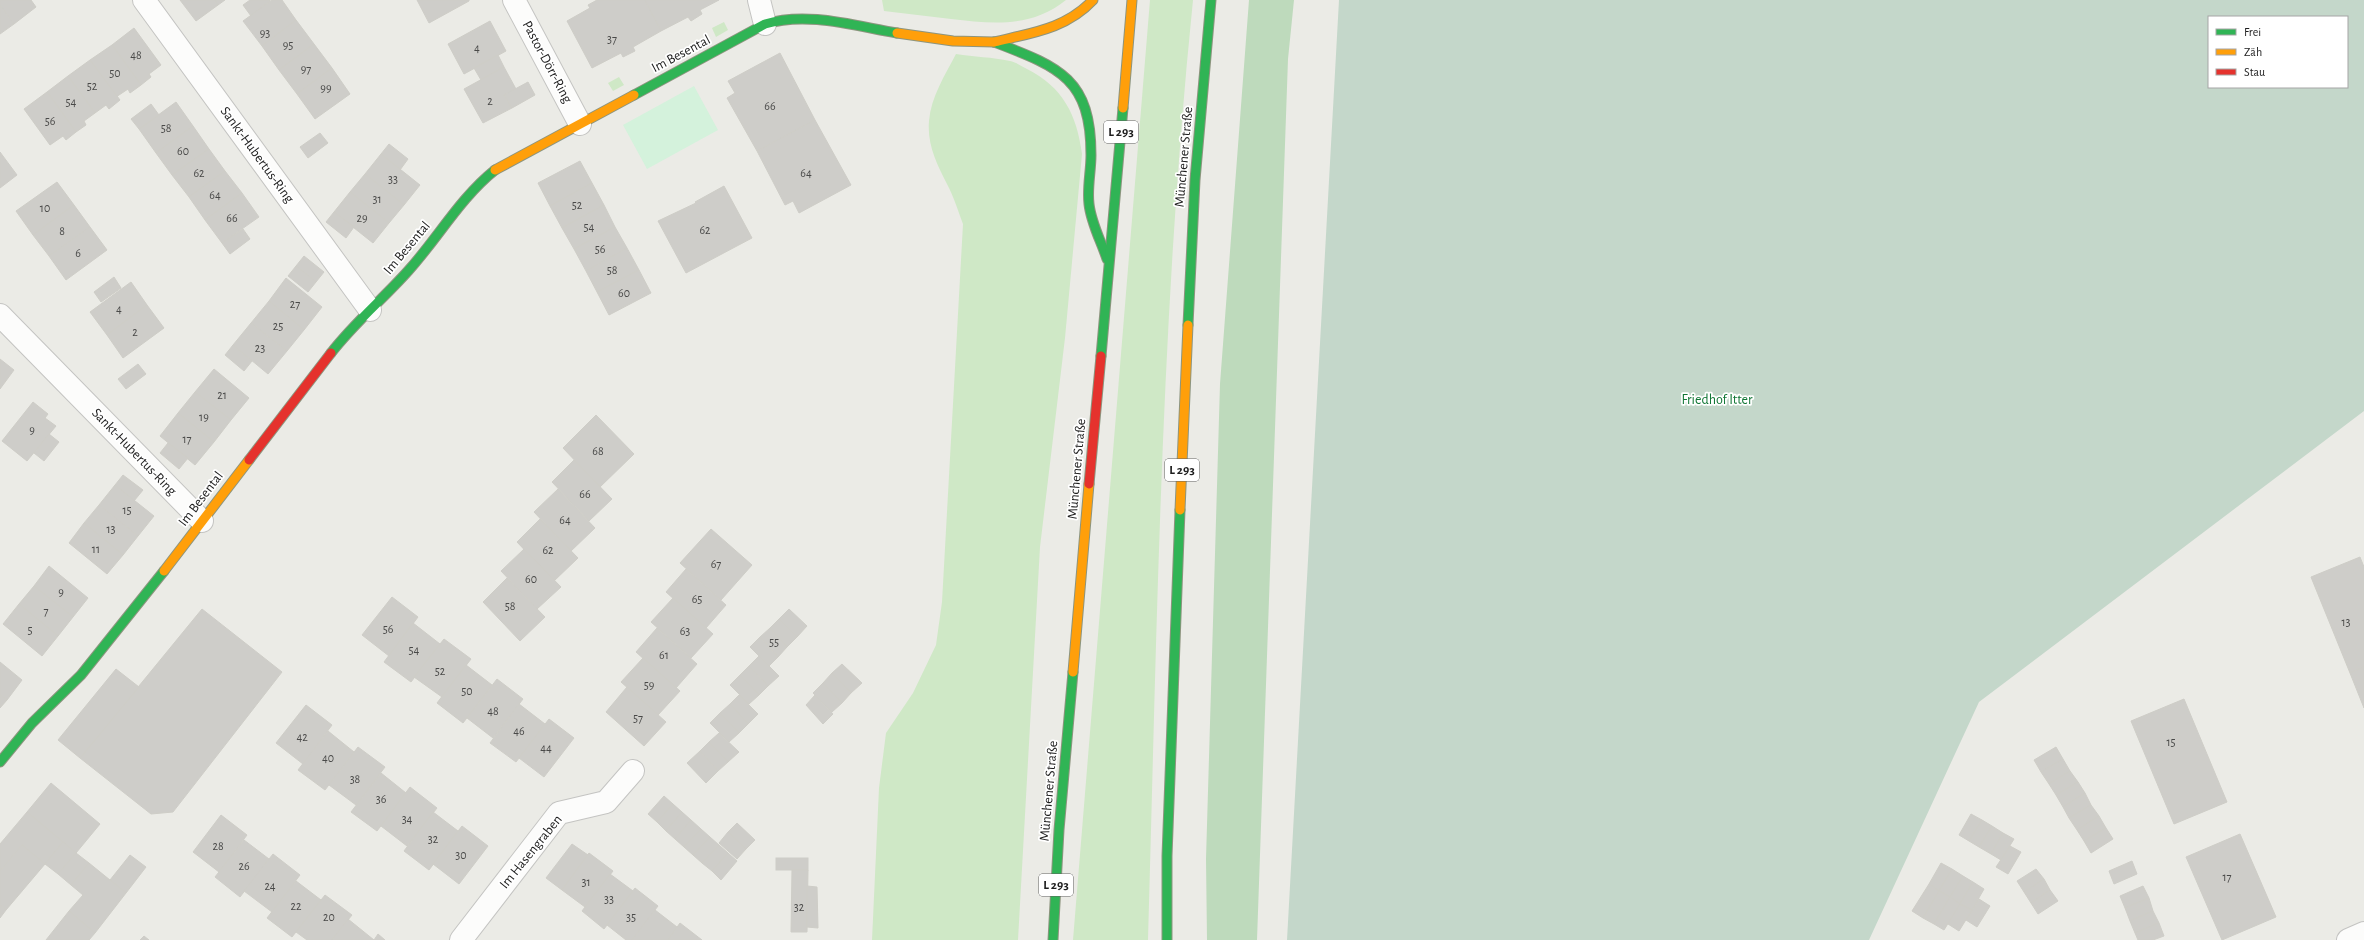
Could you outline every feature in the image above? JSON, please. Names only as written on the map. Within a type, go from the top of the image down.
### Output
[{"type":"main road","points":[[994,42],[1054,28],[1084,11],[1093,0]]},
{"type":"main road","name":"Münchener Straße","points":[[1053,940],[1059,830],[1110,264],[1132,0]]},
{"type":"main road","name":"Münchener Straße","points":[[1167,940],[1167,856],[1176,595],[1194,187],[1211,0]]},
{"type":"main road","name":"Im Besental","points":[[0,762],[32,722],[81,675],[131,614],[342,339],[409,270],[482,181],[494,170],[765,24],[781,19],[801,18],[953,41],[994,42]]},
{"type":"main road","points":[[994,42],[1045,62],[1062,72],[1074,84],[1082,98],[1088,111],[1092,131],[1090,209],[1110,264]]},
{"type":"street","name":"Sankt-Hubertus-Ring","points":[[144,0],[370,310]]},
{"type":"street","name":"Pastor-Dörr-Ring","points":[[514,0],[580,124]]},
{"type":"street","points":[[759,0],[765,24]]},
{"type":"street","name":"Sankt-Hubertus-Ring","points":[[0,315],[202,521]]},
{"type":"street","name":"Im Hasengraben","points":[[461,940],[559,813],[606,802],[633,771]]},
{"type":"street","points":[[2348,940],[2364,933]]},
{"type":"green space","points":[[882,0],[1066,0],[1053,9],[1025,20],[997,23],[884,11]]},
{"type":"green space","points":[[1150,0],[1193,0],[1182,117],[1167,352],[1158,587],[1148,940],[1073,940]]},
{"type":"green space","points":[[1249,0],[1294,0],[1288,59],[1257,940],[1207,940],[1206,859],[1220,384]]},
{"type":"green space","name":"Friedhof Itter","points":[[1339,0],[2364,0],[2364,411],[1979,702],[1869,940],[1287,940]]},
{"type":"green space","points":[[724,22],[728,30],[716,37],[712,28]]},
{"type":"green space","points":[[956,54],[1012,62],[1039,76],[1050,84],[1059,94],[1072,115],[1080,140],[1082,154],[1065,338],[1040,547],[1018,940],[872,940],[879,788],[886,733],[913,693],[936,645],[942,602],[963,224],[952,194],[931,146],[929,121],[930,112],[936,95]]},
{"type":"green space","points":[[619,77],[624,85],[613,91],[608,83]]},
{"type":"green space","points":[[694,86],[718,130],[647,169],[623,125]]},
{"type":"building","points":[[0,0],[31,0],[36,7],[14,24],[0,5]]},
{"type":"building","points":[[180,0],[215,0],[218,5],[196,21]]},
{"type":"building","points":[[215,0],[225,0],[218,5]]},
{"type":"building","points":[[250,0],[270,1],[251,16],[243,5]]},
{"type":"building","points":[[272,0],[282,0],[296,20],[262,46],[243,21]]},
{"type":"building","points":[[417,0],[469,0],[469,1],[429,23]]},
{"type":"building","points":[[597,0],[645,0],[661,31],[633,47],[635,51],[623,57],[621,53],[592,68],[567,21],[590,8],[588,5]]},
{"type":"building","points":[[645,0],[719,0],[700,10],[702,14],[691,21],[688,17],[661,31]]},
{"type":"building","points":[[0,5],[14,24],[0,34]]},
{"type":"building","points":[[296,20],[314,44],[279,70],[262,46]]},
{"type":"building","points":[[490,21],[506,51],[464,74],[448,44]]},
{"type":"building","points":[[134,28],[161,65],[149,74],[151,77],[141,85],[112,45]]},
{"type":"building","points":[[314,44],[332,68],[297,94],[279,70]]},
{"type":"building","points":[[112,45],[141,85],[130,93],[128,89],[116,97],[90,60]]},
{"type":"building","points":[[780,53],[815,120],[757,151],[727,98],[735,93],[728,81]]},
{"type":"building","points":[[498,55],[504,67],[481,80],[474,68]]},
{"type":"building","points":[[90,60],[120,100],[109,109],[106,105],[95,113],[68,76]]},
{"type":"building","points":[[504,67],[516,89],[504,95],[512,108],[483,123],[464,89]]},
{"type":"building","points":[[332,68],[350,94],[315,119],[297,94]]},
{"type":"building","points":[[68,76],[95,113],[84,121],[86,125],[76,132],[47,92]]},
{"type":"building","points":[[528,82],[535,95],[512,108],[504,95]]},
{"type":"building","points":[[47,92],[76,132],[66,140],[63,136],[50,145],[24,109]]},
{"type":"building","points":[[176,102],[193,126],[156,153],[139,129]]},
{"type":"building","points":[[151,104],[159,115],[139,129],[131,119]]},
{"type":"building","points":[[815,120],[851,185],[799,213],[793,201],[785,205],[757,151]]},
{"type":"building","points":[[193,126],[209,149],[172,175],[156,153]]},
{"type":"building","points":[[320,133],[328,143],[308,158],[300,147]]},
{"type":"building","points":[[389,144],[408,159],[400,170],[381,154]]},
{"type":"building","points":[[209,149],[225,171],[189,197],[172,175]]},
{"type":"building","points":[[0,152],[17,175],[0,188]]},
{"type":"building","points":[[381,154],[420,185],[404,205],[365,174]]},
{"type":"building","points":[[580,161],[592,183],[550,206],[538,183]]},
{"type":"building","points":[[225,171],[242,193],[205,220],[189,197]]},
{"type":"building","points":[[365,174],[404,205],[389,223],[350,192]]},
{"type":"building","points":[[57,182],[74,205],[33,235],[16,211]]},
{"type":"building","points":[[592,183],[604,205],[562,228],[550,206]]},
{"type":"building","points":[[724,186],[752,238],[686,273],[658,221],[696,203],[695,202]]},
{"type":"building","points":[[350,192],[389,223],[373,243],[334,212]]},
{"type":"building","points":[[242,193],[259,217],[222,243],[205,220]]},
{"type":"building","points":[[74,205],[90,227],[49,256],[33,235]]},
{"type":"building","points":[[604,205],[615,227],[574,249],[562,228]]},
{"type":"building","points":[[334,212],[354,227],[346,238],[326,222]]},
{"type":"building","points":[[90,227],[107,250],[66,280],[49,256]]},
{"type":"building","points":[[615,227],[627,248],[586,271],[574,249]]},
{"type":"building","points":[[243,229],[250,239],[230,254],[222,243]]},
{"type":"building","points":[[627,248],[639,270],[597,292],[586,271]]},
{"type":"building","points":[[304,256],[324,272],[316,282],[296,266]]},
{"type":"building","points":[[296,266],[316,282],[308,292],[288,276]]},
{"type":"building","points":[[639,270],[651,293],[609,315],[597,292]]},
{"type":"building","points":[[114,277],[121,288],[101,302],[94,292]]},
{"type":"building","points":[[286,278],[322,307],[304,330],[269,301]]},
{"type":"building","points":[[131,282],[147,305],[107,335],[90,312]]},
{"type":"building","points":[[269,301],[304,330],[287,351],[251,323]]},
{"type":"building","points":[[147,305],[164,328],[123,358],[107,335]]},
{"type":"building","points":[[251,323],[287,351],[268,374],[233,345]]},
{"type":"building","points":[[233,345],[252,361],[244,371],[225,355]]},
{"type":"building","points":[[0,359],[14,370],[0,389]]},
{"type":"building","points":[[138,364],[146,374],[126,389],[118,379]]},
{"type":"building","points":[[214,369],[249,398],[231,420],[195,392]]},
{"type":"building","points":[[195,392],[231,420],[214,442],[178,413]]},
{"type":"building","points":[[33,402],[48,414],[45,418],[56,426],[27,461],[2,441]]},
{"type":"building","points":[[178,413],[214,442],[195,465],[160,436]]},
{"type":"building","points":[[596,415],[634,454],[600,487],[563,448]]},
{"type":"building","points":[[49,434],[59,442],[44,461],[34,453]]},
{"type":"building","points":[[168,443],[188,458],[179,469],[160,453]]},
{"type":"building","points":[[574,460],[612,499],[589,521],[552,482]]},
{"type":"building","points":[[123,475],[143,490],[134,501],[115,485]]},
{"type":"building","points":[[115,485],[154,516],[138,536],[99,505]]},
{"type":"building","points":[[558,489],[595,528],[571,551],[534,512]]},
{"type":"building","points":[[99,505],[138,536],[123,555],[84,523]]},
{"type":"building","points":[[540,519],[578,558],[554,581],[517,542]]},
{"type":"building","points":[[84,523],[123,555],[107,574],[69,543]]},
{"type":"building","points":[[711,529],[752,565],[721,600],[680,563]]},
{"type":"building","points":[[524,549],[561,587],[537,609],[501,571]]},
{"type":"building","points":[[2360,557],[2364,567],[2364,667],[2350,673],[2311,577]]},
{"type":"building","points":[[49,566],[88,598],[73,617],[34,586]]},
{"type":"building","points":[[686,569],[726,605],[706,628],[666,592]]},
{"type":"building","points":[[507,578],[545,617],[520,641],[483,602]]},
{"type":"building","points":[[34,586],[73,617],[58,636],[19,604]]},
{"type":"building","points":[[392,597],[418,617],[389,656],[362,635]]},
{"type":"building","points":[[673,598],[713,634],[691,658],[651,622]]},
{"type":"building","points":[[19,604],[58,636],[42,656],[3,624]]},
{"type":"building","points":[[202,609],[282,672],[173,812],[151,814],[80,758]]},
{"type":"building","points":[[789,609],[807,626],[797,637],[779,619]]},
{"type":"building","points":[[779,619],[797,637],[787,647],[770,628]]},
{"type":"building","points":[[413,623],[440,644],[411,682],[384,662]]},
{"type":"building","points":[[657,628],[697,664],[676,688],[636,652]]},
{"type":"building","points":[[770,628],[787,647],[778,657],[760,637]]},
{"type":"building","points":[[760,637],[778,657],[769,666],[750,647]]},
{"type":"building","points":[[444,639],[471,659],[442,697],[414,677]]},
{"type":"building","points":[[759,656],[779,676],[768,686],[749,666]]},
{"type":"building","points":[[643,658],[680,691],[658,715],[621,682]]},
{"type":"building","points":[[0,662],[22,680],[7,700],[0,695]]},
{"type":"building","points":[[842,664],[862,683],[851,693],[832,673]]},
{"type":"building","points":[[466,665],[492,685],[463,723],[437,703]]},
{"type":"building","points":[[749,666],[768,686],[759,695],[740,675]]},
{"type":"building","points":[[2364,667],[2364,708],[2350,673]]},
{"type":"building","points":[[116,669],[139,687],[80,758],[58,740]]},
{"type":"building","points":[[832,673],[851,693],[842,703],[823,683]]},
{"type":"building","points":[[740,675],[759,695],[749,704],[730,685]]},
{"type":"building","points":[[497,679],[523,699],[493,738],[467,718]]},
{"type":"building","points":[[823,683],[842,703],[832,712],[813,693]]},
{"type":"building","points":[[627,687],[666,722],[644,746],[606,712]]},
{"type":"building","points":[[0,695],[7,700],[0,708]]},
{"type":"building","points":[[739,695],[758,714],[748,724],[730,704]]},
{"type":"building","points":[[815,695],[833,714],[823,724],[806,705]]},
{"type":"building","points":[[2184,699],[2227,802],[2174,824],[2131,721]]},
{"type":"building","points":[[519,704],[545,724],[516,762],[490,743]]},
{"type":"building","points":[[730,704],[748,724],[739,733],[720,713]]},
{"type":"building","points":[[306,705],[332,725],[303,764],[276,743]]},
{"type":"building","points":[[720,713],[739,733],[729,742],[710,723]]},
{"type":"building","points":[[549,719],[574,738],[544,777],[519,758]]},
{"type":"building","points":[[328,731],[354,752],[325,790],[298,770]]},
{"type":"building","points":[[719,733],[739,752],[728,762],[709,742]]},
{"type":"building","points":[[709,742],[728,762],[718,771],[700,751]]},
{"type":"building","points":[[358,747],[385,767],[356,805],[329,785]]},
{"type":"building","points":[[2056,747],[2063,759],[2041,772],[2034,760]]},
{"type":"building","points":[[700,751],[718,771],[706,783],[687,763]]},
{"type":"building","points":[[2063,759],[2070,771],[2049,784],[2041,772]]},
{"type":"building","points":[[2070,771],[2078,782],[2056,795],[2049,784]]},
{"type":"building","points":[[381,773],[406,793],[377,831],[351,812]]},
{"type":"building","points":[[2078,782],[2085,793],[2063,807],[2056,795]]},
{"type":"building","points":[[51,783],[100,824],[76,853],[27,812]]},
{"type":"building","points":[[410,787],[437,808],[407,846],[381,826]]},
{"type":"building","points":[[2085,793],[2091,805],[2069,818],[2063,807]]},
{"type":"building","points":[[664,796],[673,804],[657,822],[648,814]]},
{"type":"building","points":[[673,804],[682,812],[666,831],[657,822]]},
{"type":"building","points":[[2091,805],[2099,816],[2077,830],[2069,818]]},
{"type":"building","points":[[27,812],[63,842],[45,864],[22,845],[0,871],[0,844]]},
{"type":"building","points":[[433,812],[458,831],[429,870],[404,851]]},
{"type":"building","points":[[682,812],[691,820],[675,839],[666,831]]},
{"type":"building","points":[[1971,814],[1982,820],[1969,841],[1959,835]]},
{"type":"building","points":[[221,815],[247,835],[219,872],[193,852]]},
{"type":"building","points":[[2099,816],[2106,828],[2084,841],[2077,830]]},
{"type":"building","points":[[691,820],[701,829],[684,847],[675,839]]},
{"type":"building","points":[[1982,820],[1992,826],[1979,847],[1969,841]]},
{"type":"building","points":[[737,823],[755,840],[746,849],[728,832]]},
{"type":"building","points":[[462,826],[488,846],[459,884],[433,864]]},
{"type":"building","points":[[1992,826],[2003,833],[1991,854],[1979,847]]},
{"type":"building","points":[[2106,828],[2113,839],[2091,853],[2084,841]]},
{"type":"building","points":[[701,829],[710,837],[693,855],[684,847]]},
{"type":"building","points":[[728,832],[746,849],[737,859],[719,843]]},
{"type":"building","points":[[2003,833],[2014,839],[2001,860],[1991,854]]},
{"type":"building","points":[[2240,834],[2276,917],[2222,940],[2186,857]]},
{"type":"building","points":[[710,837],[719,845],[702,863],[693,855]]},
{"type":"building","points":[[244,840],[269,859],[240,897],[215,877]]},
{"type":"building","points":[[63,842],[76,853],[58,874],[45,864]]},
{"type":"building","points":[[572,844],[588,855],[562,890],[546,878]]},
{"type":"building","points":[[22,845],[45,864],[6,910],[0,905],[0,871]]},
{"type":"building","points":[[719,845],[728,853],[712,871],[702,863]]},
{"type":"building","points":[[2010,846],[2021,852],[2008,874],[1996,867]]},
{"type":"building","points":[[76,853],[89,863],[71,885],[58,874]]},
{"type":"building","points":[[589,853],[613,871],[585,907],[562,890]]},
{"type":"building","points":[[728,853],[737,861],[721,880],[712,871]]},
{"type":"building","points":[[273,854],[300,875],[272,912],[244,891]]},
{"type":"building","points":[[130,855],[146,867],[126,893],[110,880]]},
{"type":"building","points":[[776,858],[808,858],[808,870],[776,870]]},
{"type":"building","points":[[2132,861],[2137,874],[2114,884],[2109,871]]},
{"type":"building","points":[[89,863],[126,893],[95,933],[69,911],[83,895],[71,885]]},
{"type":"building","points":[[1941,863],[1952,869],[1939,891],[1929,884]]},
{"type":"building","points":[[1952,869],[1963,876],[1950,897],[1939,891]]},
{"type":"building","points":[[2036,869],[2044,879],[2024,892],[2017,881]]},
{"type":"building","points":[[792,870],[808,870],[807,932],[791,932]]},
{"type":"building","points":[[610,874],[633,891],[604,929],[582,911]]},
{"type":"building","points":[[1963,876],[1973,882],[1960,904],[1950,897]]},
{"type":"building","points":[[2044,879],[2050,890],[2031,903],[2024,892]]},
{"type":"building","points":[[296,881],[321,900],[292,937],[267,918]]},
{"type":"building","points":[[1973,882],[1984,889],[1972,910],[1960,904]]},
{"type":"building","points":[[1929,884],[1939,891],[1923,918],[1912,911]]},
{"type":"building","points":[[807,886],[817,887],[818,928],[807,927]]},
{"type":"building","points":[[2143,886],[2149,898],[2125,908],[2120,896]]},
{"type":"building","points":[[635,888],[658,906],[632,940],[626,940],[607,925]]},
{"type":"building","points":[[2050,890],[2058,901],[2038,914],[2031,903]]},
{"type":"building","points":[[1939,891],[1950,897],[1934,924],[1923,918]]},
{"type":"building","points":[[325,895],[352,915],[332,940],[307,940],[296,932]]},
{"type":"building","points":[[1950,897],[1960,904],[1944,930],[1934,924]]},
{"type":"building","points":[[2149,898],[2153,911],[2130,921],[2125,908]]},
{"type":"building","points":[[1979,899],[1990,906],[1977,927],[1966,920]]},
{"type":"building","points":[[1960,904],[1972,910],[1959,931],[1948,924]]},
{"type":"building","points":[[0,905],[6,910],[0,918]]},
{"type":"building","points":[[655,910],[677,927],[668,940],[632,940]]},
{"type":"building","points":[[69,911],[95,933],[89,940],[46,940]]},
{"type":"building","points":[[2153,911],[2159,923],[2135,933],[2130,921]]},
{"type":"building","points":[[348,919],[374,940],[332,940]]},
{"type":"building","points":[[680,923],[702,940],[668,940]]},
{"type":"building","points":[[2159,923],[2164,936],[2153,940],[2138,940],[2135,933]]},
{"type":"building","points":[[378,934],[385,940],[374,940]]},
{"type":"building","points":[[144,936],[149,940],[140,940]]},
{"type":"traffic: fast","points":[[1188,325],[1195,180],[1211,0]]},
{"type":"traffic: fast","points":[[634,95],[765,24],[781,20],[814,19],[897,33]]},
{"type":"traffic: fast","points":[[994,42],[1037,59],[1053,68],[1067,79],[1077,92],[1085,108],[1089,129],[1091,155],[1089,186],[1090,211],[1107,259]]},
{"type":"traffic: fast","points":[[1101,356],[1123,108]]},
{"type":"traffic: fast","points":[[331,353],[349,331],[408,271],[471,193],[495,170]]},
{"type":"traffic: fast","points":[[1167,940],[1167,856],[1180,510]]},
{"type":"traffic: fast","points":[[0,762],[32,723],[81,675],[164,571]]},
{"type":"traffic: fast","points":[[1053,940],[1059,830],[1073,672]]},
{"type":"traffic: slow","points":[[994,42],[1060,24],[1083,10],[1093,0]]},
{"type":"traffic: slow","points":[[1123,108],[1132,0]]},
{"type":"traffic: slow","points":[[897,33],[953,41],[994,42]]},
{"type":"traffic: slow","points":[[495,170],[634,95]]},
{"type":"traffic: slow","points":[[1180,510],[1188,325]]},
{"type":"traffic: slow","points":[[164,571],[249,460]]},
{"type":"traffic: slow","points":[[1073,672],[1089,484]]},
{"type":"traffic: jam","points":[[249,460],[331,353]]},
{"type":"traffic: jam","points":[[1089,484],[1101,356]]}]
